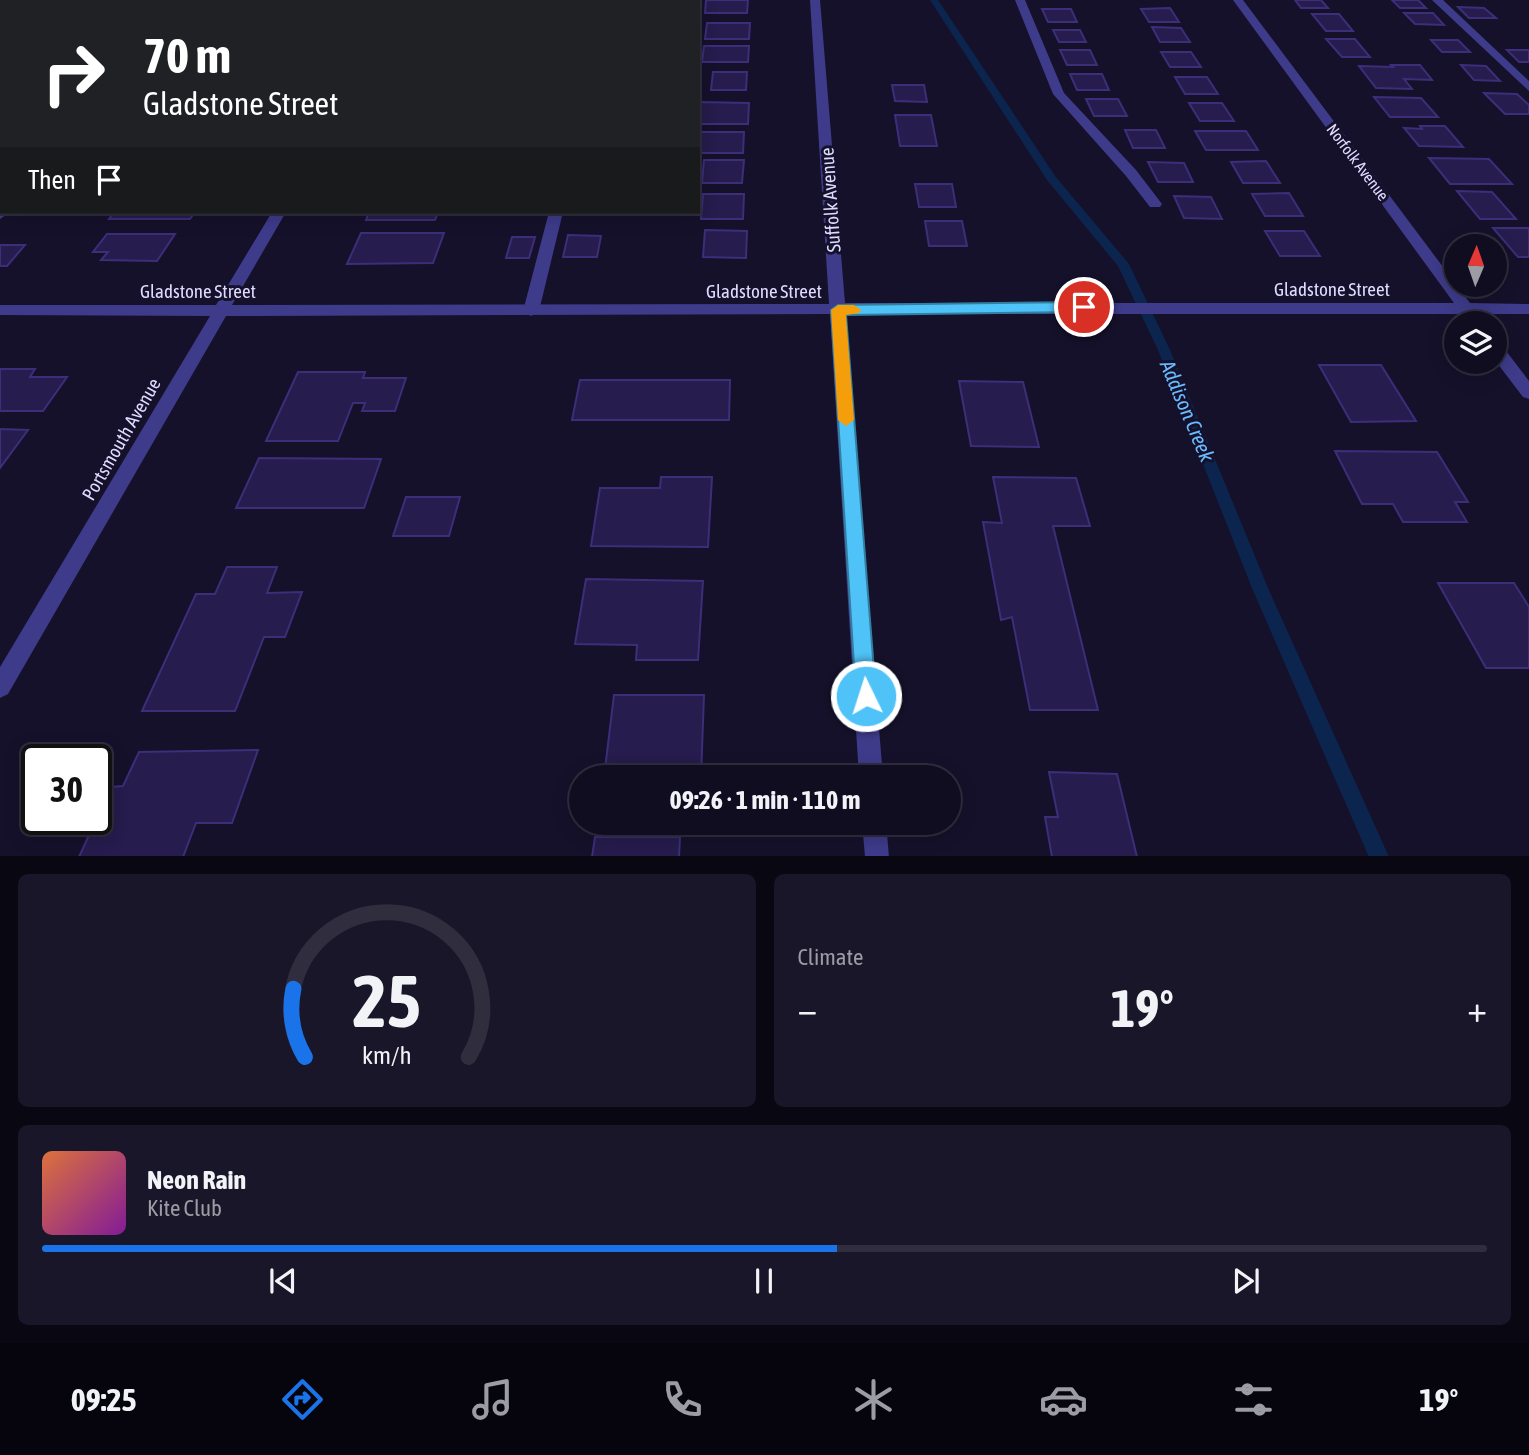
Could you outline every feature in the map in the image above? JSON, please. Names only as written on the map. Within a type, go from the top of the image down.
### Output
[{"type":"street","name":"Suffolk Avenue","points":[[815,0],[870,765]]},
{"type":"street","points":[[1020,0],[1059,94],[1131,173],[1155,204]]},
{"type":"street","name":"Norfolk Avenue","points":[[1238,0],[1466,309]]},
{"type":"street","points":[[1437,0],[1529,87]]},
{"type":"street","name":"Portsmouth Avenue","points":[[0,687],[278,214]]},
{"type":"street","points":[[531,311],[555,214]]},
{"type":"street","name":"Gladstone Street","points":[[0,310],[531,311],[1111,307],[1529,309]]},
{"type":"street","points":[[1507,363],[1529,393]]},
{"type":"street","points":[[875,835],[877,856]]},
{"type":"building","points":[[706,0],[748,0],[747,13],[705,13]]},
{"type":"building","points":[[1295,0],[1321,0],[1328,8],[1301,8]]},
{"type":"building","points":[[1392,0],[1418,0],[1426,8],[1400,8]]},
{"type":"building","points":[[1458,7],[1484,8],[1496,18],[1469,18]]},
{"type":"building","points":[[1170,8],[1179,22],[1149,22],[1141,9]]},
{"type":"building","points":[[1042,9],[1071,9],[1077,22],[1048,22]]},
{"type":"building","points":[[1404,13],[1433,13],[1444,25],[1415,24]]},
{"type":"building","points":[[1312,14],[1339,14],[1353,31],[1326,31]]},
{"type":"building","points":[[707,23],[750,23],[749,39],[705,39]]},
{"type":"building","points":[[1152,27],[1181,28],[1190,42],[1160,42]]},
{"type":"building","points":[[1053,30],[1080,30],[1086,42],[1059,42]]},
{"type":"building","points":[[1326,39],[1355,39],[1370,57],[1342,57]]},
{"type":"building","points":[[1431,40],[1458,40],[1470,52],[1442,52]]},
{"type":"building","points":[[704,46],[749,46],[748,62],[702,62]]},
{"type":"building","points":[[1060,50],[1090,50],[1097,65],[1067,65]]},
{"type":"building","points":[[1507,50],[1529,50],[1529,62],[1519,62]]},
{"type":"building","points":[[1161,52],[1191,52],[1201,67],[1170,67]]},
{"type":"building","points":[[1391,65],[1420,65],[1432,80],[1404,79],[1412,89],[1376,88],[1359,66],[1393,67]]},
{"type":"building","points":[[1461,65],[1486,66],[1500,81],[1474,80]]},
{"type":"building","points":[[713,72],[747,72],[746,90],[711,90]]},
{"type":"building","points":[[1070,74],[1102,74],[1109,90],[1077,90]]},
{"type":"building","points":[[1175,77],[1207,77],[1218,94],[1185,94]]},
{"type":"building","points":[[892,85],[924,85],[927,102],[895,101]]},
{"type":"building","points":[[1484,93],[1517,94],[1529,105],[1529,114],[1505,114]]},
{"type":"building","points":[[1374,97],[1421,98],[1438,117],[1390,117]]},
{"type":"building","points":[[1086,99],[1118,99],[1127,116],[1094,116]]},
{"type":"building","points":[[700,102],[749,103],[748,124],[700,124]]},
{"type":"building","points":[[1189,103],[1222,103],[1234,121],[1200,121]]},
{"type":"building","points":[[895,115],[931,115],[937,146],[900,146]]},
{"type":"building","points":[[1420,126],[1445,126],[1463,147],[1419,146],[1404,128],[1422,129]]},
{"type":"building","points":[[1125,130],[1156,130],[1165,148],[1133,148]]},
{"type":"building","points":[[1195,131],[1246,131],[1258,150],[1206,150]]},
{"type":"building","points":[[700,132],[744,132],[743,153],[700,153]]},
{"type":"building","points":[[1429,158],[1489,159],[1512,184],[1450,184]]},
{"type":"building","points":[[704,160],[744,160],[742,183],[702,183]]},
{"type":"building","points":[[1266,161],[1280,183],[1243,183],[1231,162]]},
{"type":"building","points":[[1148,162],[1184,163],[1193,182],[1158,182]]},
{"type":"building","points":[[915,184],[952,184],[956,207],[919,207]]},
{"type":"building","points":[[1457,191],[1492,192],[1516,219],[1480,219]]},
{"type":"building","points":[[1289,193],[1303,216],[1265,216],[1252,194]]},
{"type":"building","points":[[703,194],[744,194],[743,219],[701,219]]},
{"type":"building","points":[[1174,196],[1211,197],[1222,219],[1184,218]]},
{"type":"building","points":[[113,214],[194,214],[190,219],[109,219]]},
{"type":"building","points":[[368,214],[437,214],[435,220],[366,220]]},
{"type":"building","points":[[925,221],[962,221],[967,246],[929,246]]},
{"type":"building","points":[[1493,228],[1529,228],[1529,257],[1518,257],[1507,244],[1507,234],[1498,234]]},
{"type":"building","points":[[705,230],[747,231],[746,258],[703,257]]},
{"type":"building","points":[[1265,231],[1304,231],[1320,256],[1280,256]]},
{"type":"building","points":[[361,233],[444,233],[433,263],[347,264]]},
{"type":"building","points":[[107,234],[175,234],[157,261],[101,260],[108,252],[93,252]]},
{"type":"building","points":[[568,235],[601,236],[597,257],[563,257]]},
{"type":"building","points":[[512,237],[535,237],[529,258],[506,258]]},
{"type":"building","points":[[0,245],[25,245],[7,266],[0,266]]},
{"type":"building","points":[[1319,365],[1381,365],[1416,421],[1351,422]]},
{"type":"building","points":[[0,369],[35,369],[30,377],[67,377],[43,411],[0,411]]},
{"type":"building","points":[[298,372],[365,372],[363,378],[406,378],[395,411],[362,411],[365,403],[353,403],[338,441],[266,441]]},
{"type":"building","points":[[580,380],[730,380],[729,420],[572,420]]},
{"type":"building","points":[[959,381],[1023,382],[1039,447],[971,446]]},
{"type":"building","points":[[0,429],[28,430],[0,468]]},
{"type":"building","points":[[1335,451],[1437,452],[1468,502],[1455,502],[1467,522],[1403,522],[1393,504],[1362,504]]},
{"type":"building","points":[[259,458],[381,459],[364,508],[236,508]]},
{"type":"building","points":[[661,477],[712,477],[708,547],[591,546],[600,488],[660,488]]},
{"type":"building","points":[[993,477],[1076,478],[1090,526],[1053,526],[1098,710],[1030,710],[1012,617],[1001,620],[983,522],[1002,523]]},
{"type":"building","points":[[406,497],[460,497],[449,536],[393,536]]},
{"type":"building","points":[[227,567],[277,567],[267,593],[302,592],[285,637],[264,637],[235,711],[142,711],[196,594],[215,594]]},
{"type":"building","points":[[586,579],[703,581],[698,660],[636,660],[637,645],[575,644]]},
{"type":"building","points":[[1438,583],[1514,583],[1529,607],[1529,668],[1486,668]]},
{"type":"building","points":[[614,695],[704,695],[701,765],[605,765]]},
{"type":"building","points":[[258,750],[232,823],[196,823],[183,856],[79,856],[89,835],[112,835],[112,787],[123,786],[139,752]]},
{"type":"building","points":[[1049,772],[1117,774],[1137,856],[1052,856],[1045,817],[1058,817]]},
{"type":"building","points":[[595,837],[680,837],[679,856],[592,856]]},
{"type":"waterway","name":"Addison Creek","points":[[934,0],[1051,178],[1123,264],[1164,350],[1260,588],[1379,856]]},
{"type":"slow traffic","points":[[846,420],[838,310],[854,310]]},
{"type":"route","points":[[866,696],[838,310],[1084,307]]}]
